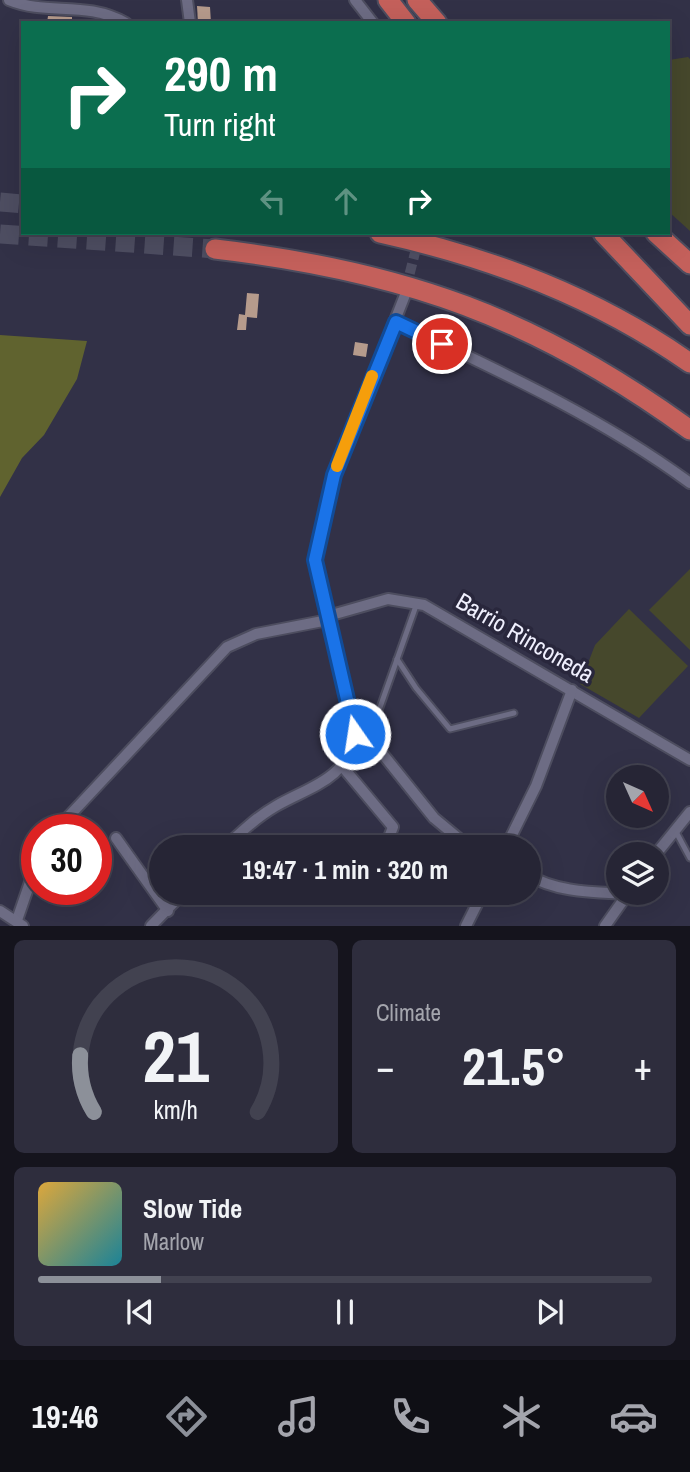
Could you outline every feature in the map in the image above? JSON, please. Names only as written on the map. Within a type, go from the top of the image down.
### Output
[{"type":"highway","points":[[388,0],[404,21]]},
{"type":"highway","points":[[417,0],[435,21]]},
{"type":"highway","points":[[388,235],[467,254],[559,288],[634,327],[690,363]]},
{"type":"highway","points":[[605,235],[690,325]]},
{"type":"highway","points":[[658,235],[690,264]]},
{"type":"highway","points":[[215,250],[330,266],[394,281],[460,302],[518,325],[585,359],[690,430]]},
{"type":"street","points":[[9,0],[33,6],[101,10],[122,21]]},
{"type":"street","points":[[187,0],[190,21]]},
{"type":"street","points":[[355,0],[371,21]]},
{"type":"street","points":[[405,295],[338,463],[315,560],[360,733],[434,818],[455,835]]},
{"type":"street","points":[[396,322],[587,416],[690,482]]},
{"type":"street","name":"Barrio Rinconeda","points":[[71,814],[227,647],[256,634],[328,618],[388,599],[417,604],[448,617],[690,760]]},
{"type":"street","points":[[512,835],[536,786],[572,690]]},
{"type":"street","points":[[239,835],[263,814],[305,794],[342,766],[360,733]]},
{"type":"street","points":[[342,766],[393,827],[390,835]]},
{"type":"street","points":[[666,842],[690,812]]},
{"type":"street","points":[[116,838],[168,911]]},
{"type":"street","points":[[541,879],[569,889],[606,892]]},
{"type":"street","points":[[0,911],[20,923],[25,905]]},
{"type":"street","points":[[151,926],[173,905]]},
{"type":"street","points":[[466,926],[476,905]]},
{"type":"street","points":[[605,926],[620,905]]},
{"type":"lane","points":[[360,733],[378,713],[417,604]]},
{"type":"lane","points":[[397,659],[416,688],[450,729],[514,713]]},
{"type":"lane","points":[[675,830],[690,858]]},
{"type":"green space","points":[[690,59],[690,231],[670,213],[670,60]]},
{"type":"green space","points":[[0,335],[87,341],[77,379],[44,435],[22,458],[0,497]]},
{"type":"green space","points":[[690,569],[690,650],[649,610]]},
{"type":"green space","points":[[629,609],[688,666],[639,718],[580,684],[595,645]]},
{"type":"building","points":[[197,6],[210,7],[211,21],[198,21]]},
{"type":"building","points":[[48,16],[72,17],[72,21],[47,21]]},
{"type":"building","points":[[247,293],[259,294],[257,318],[247,317],[246,330],[237,330],[239,314],[245,315]]},
{"type":"building","points":[[355,342],[368,344],[366,357],[353,355]]},
{"type":"tunnel","points":[[0,202],[21,204]]},
{"type":"tunnel","points":[[0,234],[215,249]]},
{"type":"tunnel","points":[[406,288],[419,235]]},
{"type":"slow traffic","points":[[337,466],[372,376]]},
{"type":"route","points":[[355,734],[315,560],[321,526],[334,475],[396,322],[442,344]]}]
